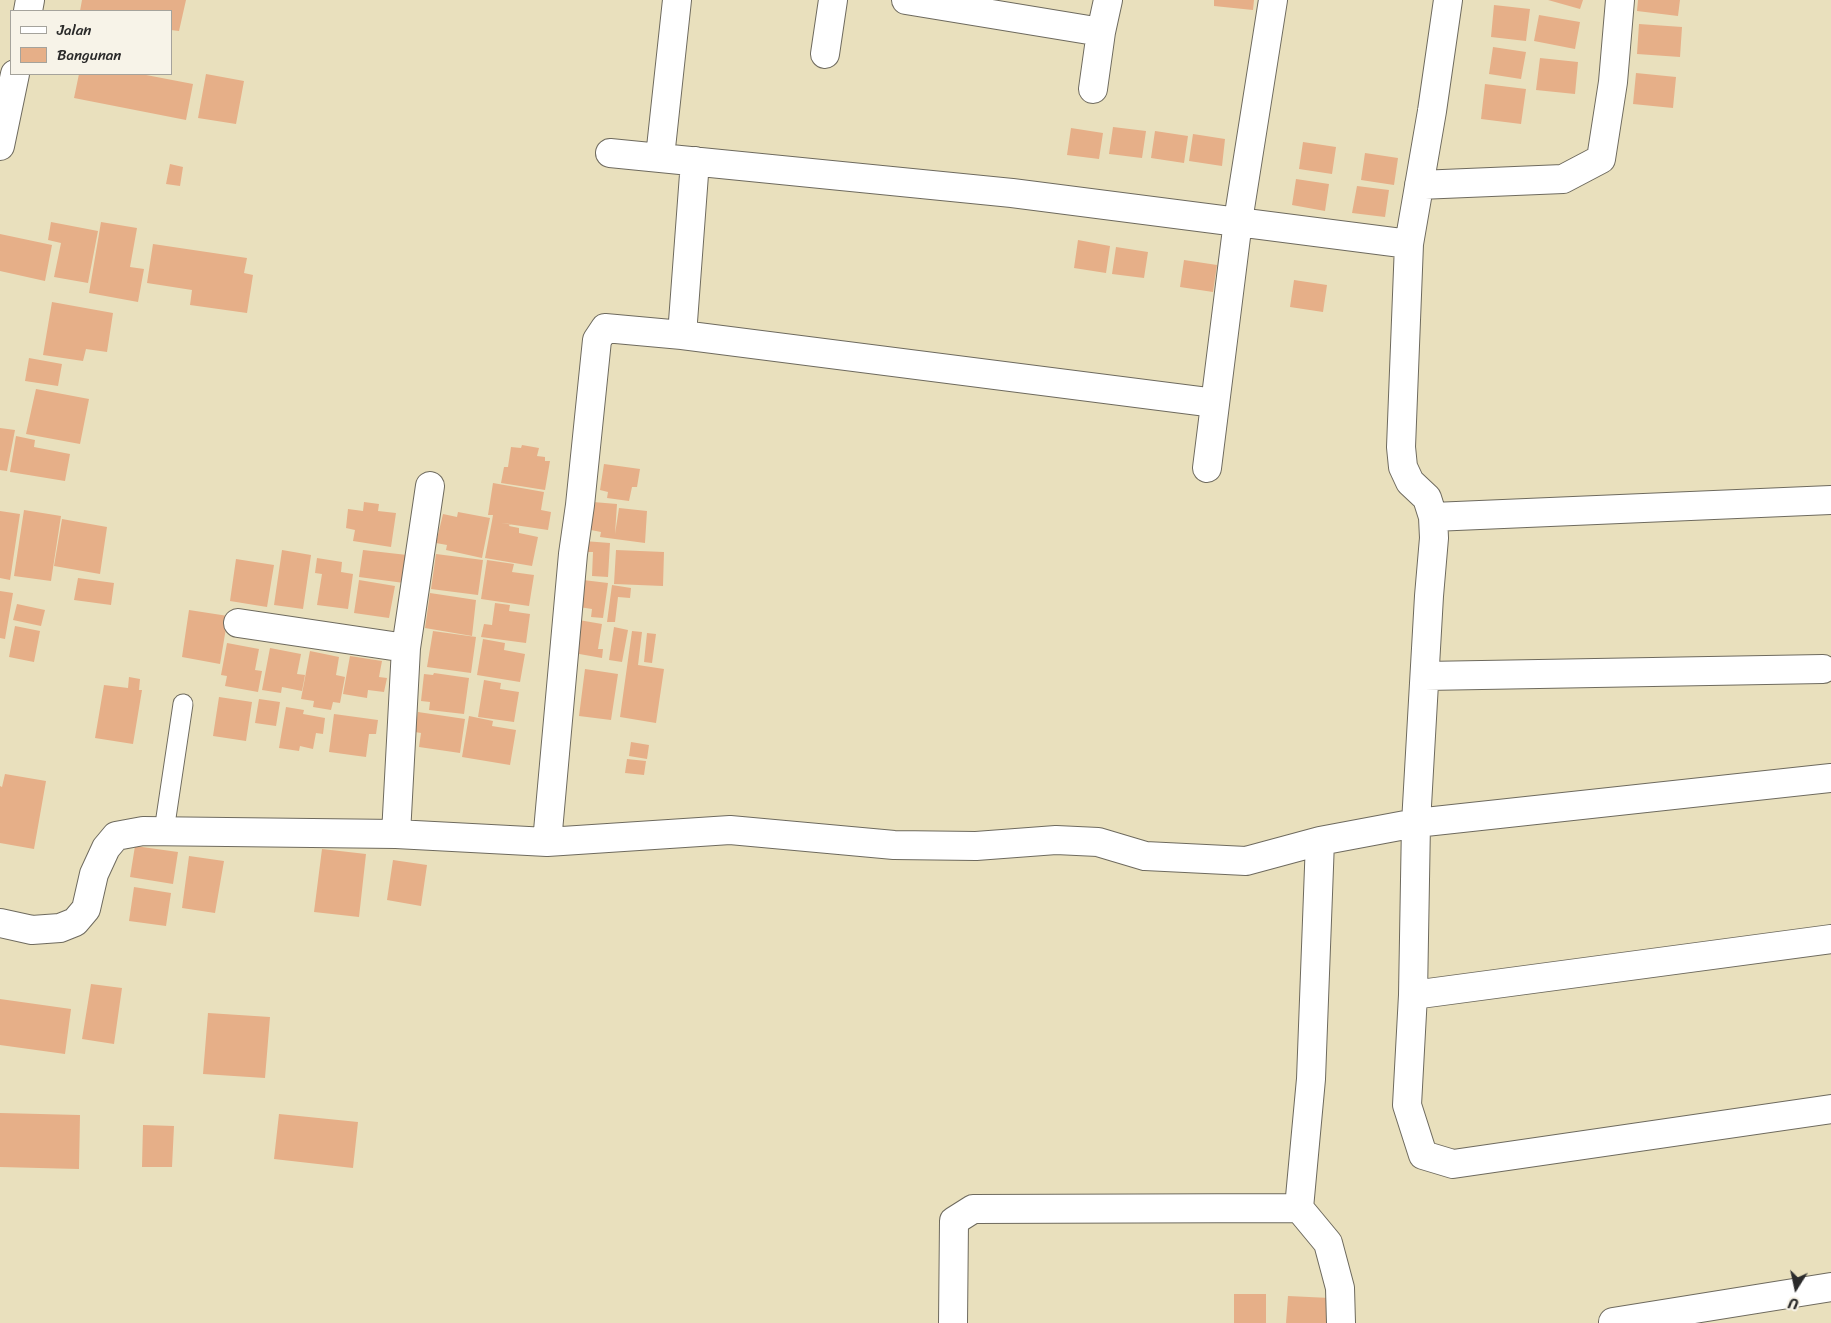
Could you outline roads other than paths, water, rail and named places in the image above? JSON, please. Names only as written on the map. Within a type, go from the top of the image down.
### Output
[{"type":"street","points":[[660,157],[677,0]]},
{"type":"street","points":[[825,54],[833,0]]},
{"type":"street","points":[[906,0],[933,2],[1101,32]]},
{"type":"street","points":[[1093,89],[1101,32],[1108,0]]},
{"type":"street","points":[[1207,468],[1238,221],[1273,0]]},
{"type":"street","points":[[1448,0],[1432,111],[1409,244],[1401,447],[1403,467],[1410,482],[1427,498],[1433,517],[1434,538],[1416,823],[1413,995],[1407,1104],[1423,1155],[1453,1164],[1831,1109]]},
{"type":"street","points":[[1419,185],[1563,179],[1601,159],[1613,82],[1620,0]]},
{"type":"street","points":[[0,146],[15,75]]},
{"type":"street","points":[[610,152],[1012,193],[1409,244]]},
{"type":"street","points":[[682,335],[695,161]]},
{"type":"street","points":[[547,842],[572,564],[597,340],[605,328],[682,335],[1215,403]]},
{"type":"street","points":[[396,834],[406,648],[430,486]]},
{"type":"street","points":[[1433,517],[1831,500]]},
{"type":"street","points":[[238,623],[406,648]]},
{"type":"street","points":[[1425,676],[1823,669]]},
{"type":"street","points":[[0,922],[32,930],[60,928],[75,922],[86,909],[94,874],[106,848],[116,836],[143,831],[396,834],[547,842],[730,830],[894,845],[976,846],[1056,840],[1098,842],[1145,856],[1246,861],[1320,841],[1416,823],[1831,778]]},
{"type":"street","points":[[1320,841],[1311,1079],[1299,1208],[1328,1244],[1340,1288],[1341,1323]]},
{"type":"street","points":[[1413,995],[1831,939]]},
{"type":"street","points":[[953,1323],[954,1221],[973,1209],[1299,1208]]},
{"type":"street","points":[[1610,1323],[1831,1287]]},
{"type":"lane","points":[[164,831],[183,704]]}]
